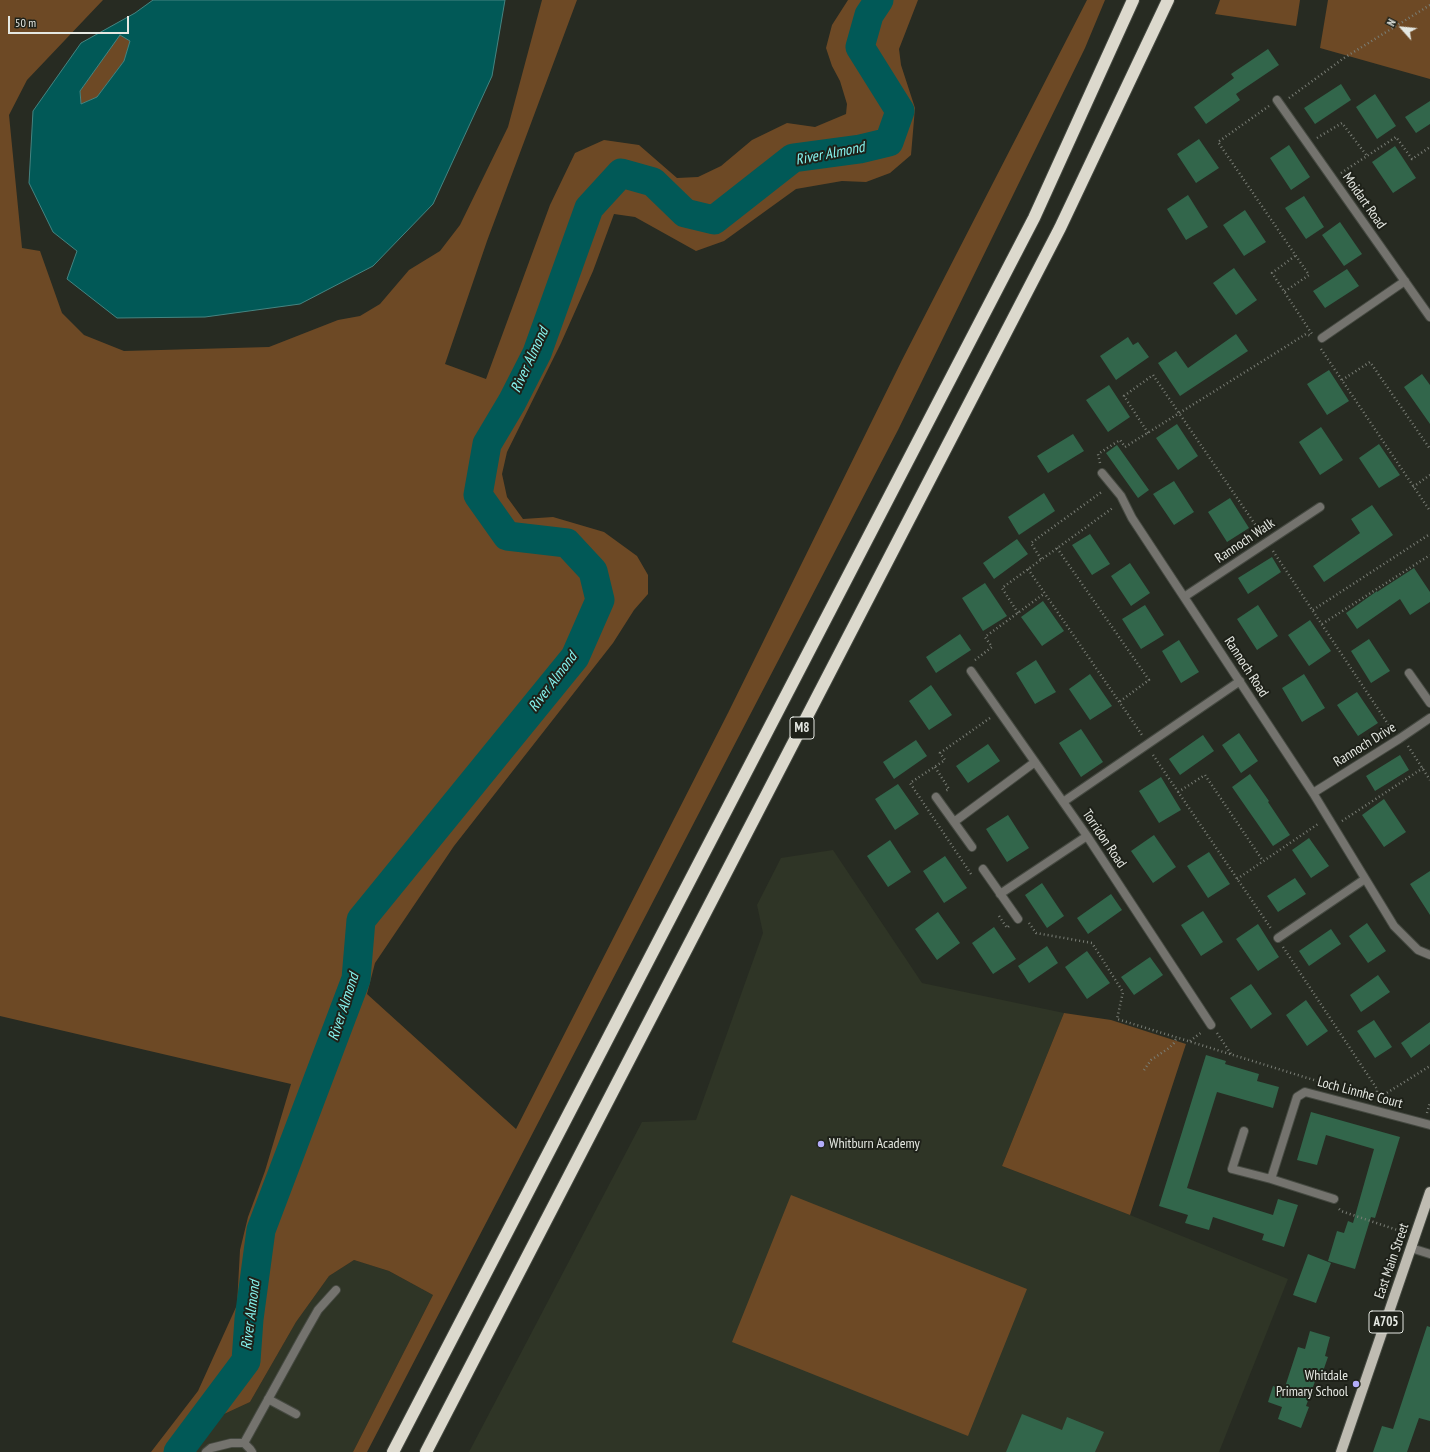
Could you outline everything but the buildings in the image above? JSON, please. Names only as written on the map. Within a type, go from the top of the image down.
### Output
[{"type":"highway","name":"M8","points":[[393,1452],[1034,218],[1133,0]]},
{"type":"highway","name":"M8","points":[[426,1452],[1057,235],[1168,0]]},
{"type":"main road","name":"East Main Street","points":[[1342,1452],[1430,1192]]},
{"type":"street","name":"Moidart Road","points":[[1279,102],[1430,317]]},
{"type":"street","points":[[1322,338],[1405,281]]},
{"type":"street","name":"Rannoch Road","points":[[1102,473],[1123,500],[1132,518],[1313,793],[1394,926],[1418,950],[1430,955]]},
{"type":"street","name":"Rannoch Walk","points":[[1184,597],[1320,507]]},
{"type":"street","name":"Torridon Road","points":[[971,671],[1087,836],[1212,1025]]},
{"type":"street","points":[[1409,673],[1430,703]]},
{"type":"street","points":[[1063,802],[1240,682]]},
{"type":"street","name":"Rannoch Drive","points":[[1313,793],[1430,718]]},
{"type":"street","points":[[954,822],[1035,762]]},
{"type":"street","points":[[936,797],[972,848]]},
{"type":"street","points":[[1000,894],[1087,836]]},
{"type":"street","points":[[983,869],[1018,919]]},
{"type":"street","points":[[1278,938],[1365,879]]},
{"type":"street","name":"Loch Linnhe Court","points":[[1272,1179],[1297,1097],[1305,1092],[1430,1125]]},
{"type":"street","points":[[1244,1131],[1232,1169],[1272,1179],[1334,1199]]},
{"type":"street","points":[[1411,1248],[1430,1254]]},
{"type":"street","points":[[244,1443],[318,1310],[336,1290]]},
{"type":"street","points":[[268,1399],[296,1414]]},
{"type":"street","points":[[206,1452],[211,1448],[230,1443],[244,1443],[252,1452]]},
{"type":"path","points":[[1284,292],[1309,275],[1218,142],[1344,58],[1430,5]]},
{"type":"path","points":[[1308,143],[1342,123],[1367,156]]},
{"type":"path","points":[[1333,178],[1396,137],[1412,159],[1430,147]]},
{"type":"path","points":[[1102,473],[1098,454],[1120,440],[1125,447],[1306,334],[1313,336],[1272,273],[1295,256]]},
{"type":"path","points":[[1321,348],[1430,511]]},
{"type":"path","points":[[1342,380],[1370,362],[1430,449]]},
{"type":"path","points":[[1148,433],[1124,396],[1153,375],[1399,739],[1408,745],[1430,780]]},
{"type":"path","points":[[1413,487],[1430,475]]},
{"type":"path","points":[[1041,559],[1031,544],[1112,485]]},
{"type":"path","points":[[1018,613],[1002,588],[1123,500]]},
{"type":"path","points":[[1313,610],[1430,534]]},
{"type":"path","points":[[1057,548],[1149,680],[1119,702]]},
{"type":"path","points":[[1322,624],[1430,556]]},
{"type":"path","points":[[1028,568],[1148,744]]},
{"type":"path","points":[[971,671],[975,659],[992,648],[985,638],[1045,594]]},
{"type":"path","points":[[972,876],[910,783],[945,760],[940,753],[999,711]]},
{"type":"path","points":[[1333,826],[1422,768]]},
{"type":"path","points":[[1178,792],[1205,775],[1263,861]]},
{"type":"path","points":[[1237,879],[1328,817]]},
{"type":"path","points":[[998,915],[1007,928],[1023,916],[1036,933],[1092,944],[1123,992],[1117,1019],[1335,1086]]},
{"type":"path","points":[[1144,1070],[1151,1060],[1174,1043],[1177,1037]]},
{"type":"path","points":[[1370,1097],[1384,1102]]},
{"type":"path","points":[[1334,1199],[1341,1212],[1415,1236]]},
{"type":"shaded area","points":[[0,0],[103,0],[27,80],[9,115],[22,248],[40,251],[62,313],[84,335],[124,351],[269,347],[338,320],[360,316],[380,304],[409,270],[440,251],[460,225],[508,127],[542,0],[577,0],[487,241],[445,364],[486,379],[550,205],[575,153],[604,140],[639,145],[677,178],[698,177],[721,166],[752,140],[787,123],[815,127],[846,114],[847,104],[840,81],[832,66],[826,48],[832,25],[848,0],[918,0],[899,49],[901,65],[915,108],[911,155],[890,173],[866,182],[842,181],[796,189],[724,241],[696,251],[635,217],[614,214],[593,271],[561,343],[507,452],[502,474],[507,497],[523,519],[553,517],[604,532],[637,556],[648,575],[648,594],[634,610],[613,643],[454,846],[375,963],[367,994],[516,1129],[728,713],[902,360],[1087,0],[1105,0],[1085,48],[898,430],[367,1452],[353,1452],[433,1295],[389,1271],[354,1260],[329,1276],[296,1322],[250,1402],[222,1415],[187,1452],[151,1452],[198,1391],[237,1305],[240,1250],[248,1217],[265,1171],[291,1084],[0,1016]]},
{"type":"shaded area","points":[[1220,0],[1300,0],[1296,26],[1215,14]]},
{"type":"shaded area","points":[[1328,0],[1430,0],[1430,79],[1320,48]]},
{"type":"shaded area","points":[[120,34],[130,41],[124,61],[97,97],[81,104],[80,91]]},
{"type":"shaded area","name":"Whitburn Academy","points":[[833,850],[922,983],[1064,1013],[1002,1166],[1130,1215],[1288,1279],[1219,1452],[469,1452],[642,1122],[696,1120],[763,933],[757,905],[781,858]]},
{"type":"shaded area","points":[[1064,1013],[1111,1020],[1186,1044],[1130,1215],[1002,1166]]},
{"type":"shaded area","points":[[791,1195],[1027,1289],[968,1436],[732,1342]]},
{"type":"shaded area","points":[[354,1260],[389,1271],[433,1295],[353,1452],[187,1452],[222,1415],[250,1402],[296,1322],[329,1276]]},
{"type":"water","points":[[153,0],[505,0],[492,76],[433,204],[373,266],[300,304],[205,317],[117,318],[67,279],[77,251],[53,232],[29,183],[33,111],[81,43],[135,13]],"holes":[[[120,35],[130,41],[124,61],[97,97],[81,104],[80,91]]]},
{"type":"waterway","name":"River Almond","points":[[178,1452],[246,1361],[249,1319],[261,1230],[356,979],[361,920],[575,657],[600,600],[593,571],[567,543],[507,536],[478,495],[487,444],[512,402],[537,353],[589,208],[621,173],[653,182],[685,213],[714,220],[793,158],[860,149],[889,142],[900,111],[860,47],[869,15],[879,0]]},
{"type":"place","name":"Whitburn Academy","points":[[821,1144]]},
{"type":"place","name":"Whitdale Primary School","points":[[1356,1384]]}]
